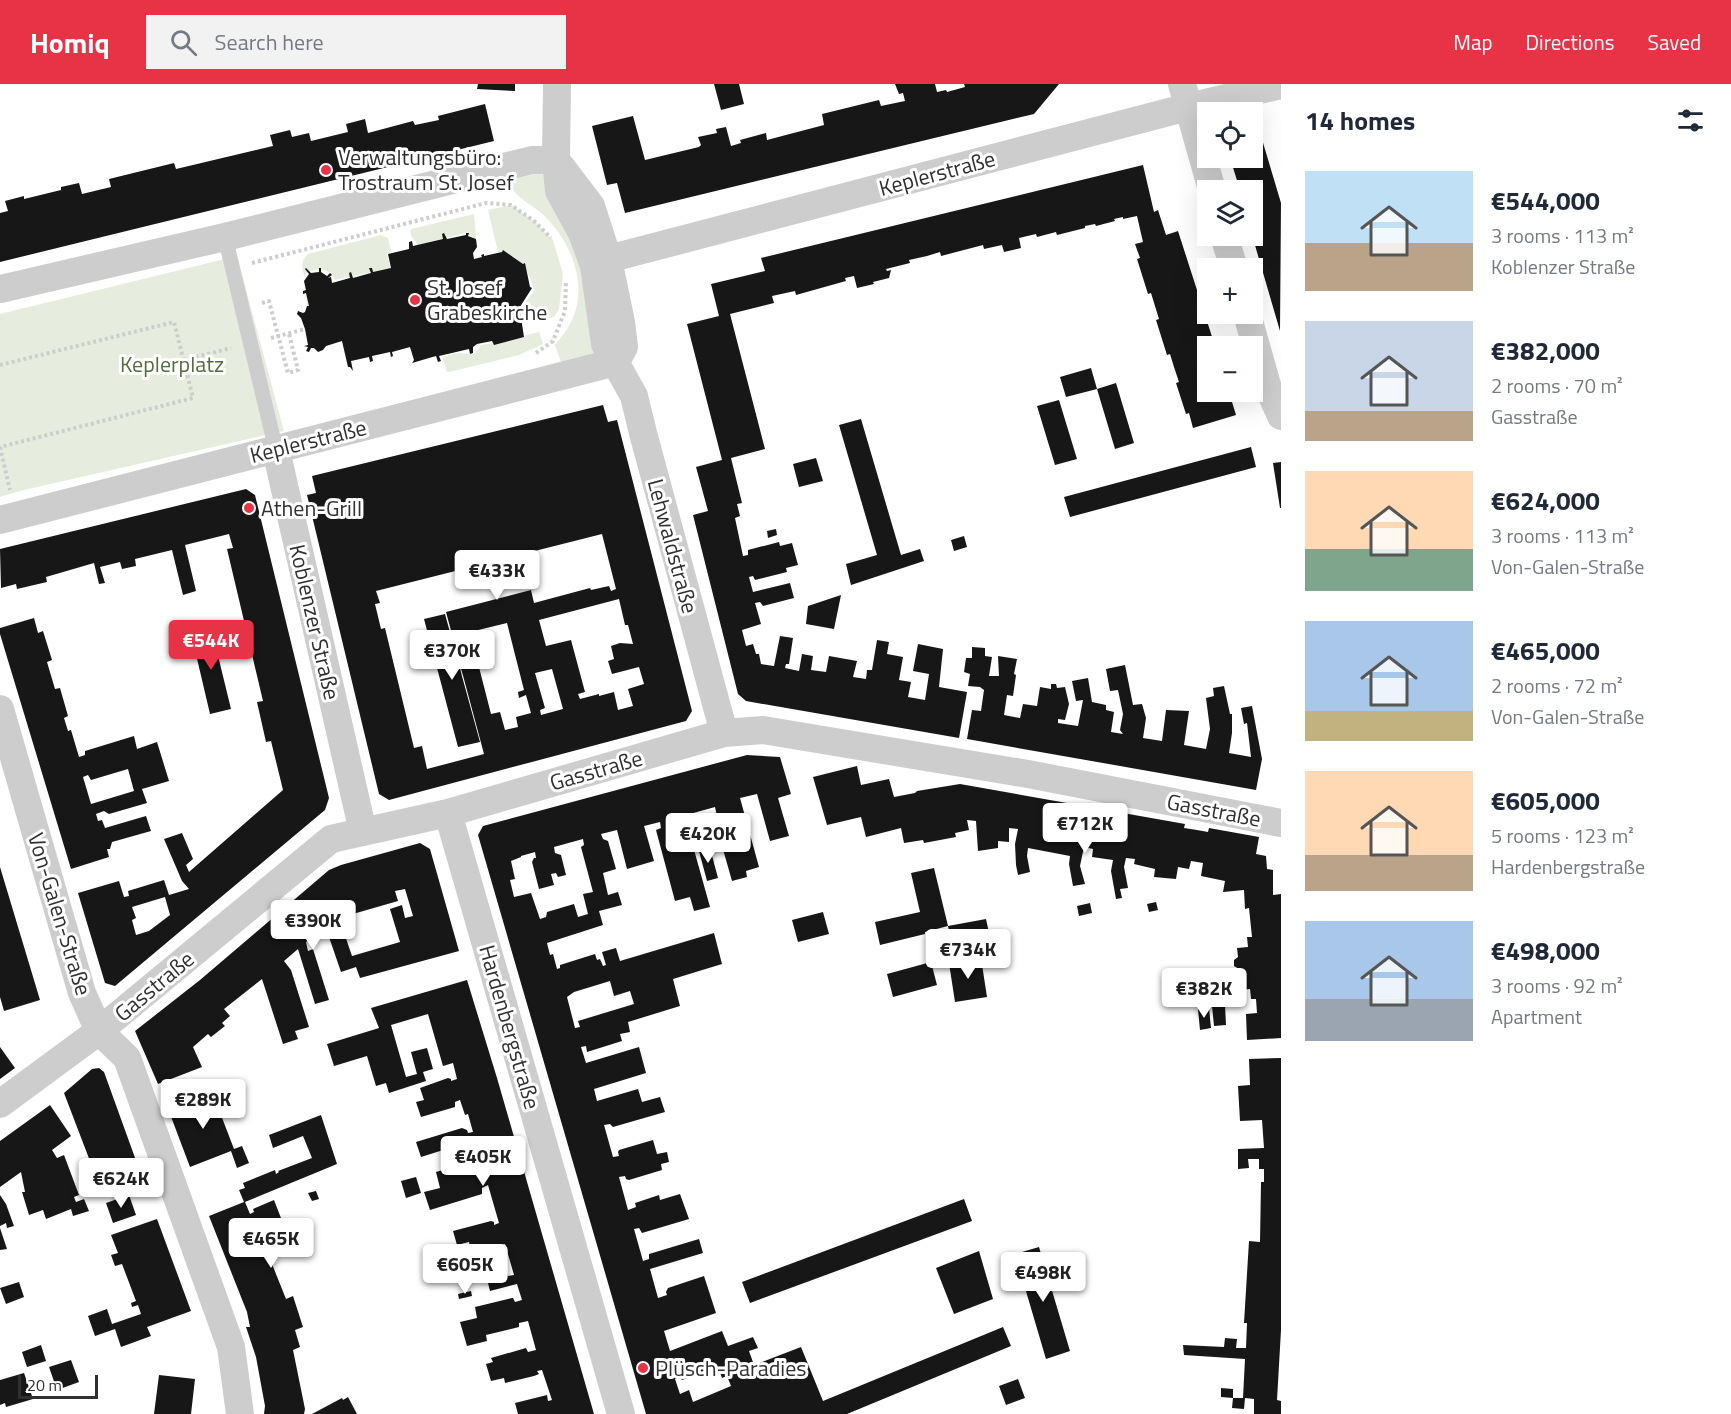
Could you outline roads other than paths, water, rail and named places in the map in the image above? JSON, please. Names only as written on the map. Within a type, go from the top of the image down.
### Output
[{"type":"street","points":[[557,84],[556,160],[559,191],[601,262],[621,322],[624,347],[616,362]]},
{"type":"street","name":"Keplerstraße","points":[[601,262],[1185,95],[1281,85]]},
{"type":"street","points":[[1185,95],[1209,180]]},
{"type":"street","points":[[0,289],[225,237],[532,160],[556,160]]},
{"type":"street","points":[[1250,324],[1274,384],[1281,416]]},
{"type":"street","name":"Keplerstraße","points":[[8,518],[616,362]]},
{"type":"street","name":"Lehwaldstraße","points":[[616,362],[634,396],[724,733]]},
{"type":"street","name":"Koblenzer Straße","points":[[276,450],[363,832]]},
{"type":"street","name":"Von-Galen-Straße","points":[[0,709],[82,993],[99,1031],[127,1058],[231,1347],[240,1414]]},
{"type":"street","name":"Gasstraße","points":[[0,1104],[99,1031],[331,839],[448,813],[724,733],[763,730],[1028,774],[1281,823]]},
{"type":"street","name":"Hardenbergstraße","points":[[448,813],[621,1414]]},
{"type":"lane","name":"Koblenzer Straße","points":[[225,237],[276,450]]},
{"type":"place","name":"Verwaltungsbüro: Trostraum St. Josef","points":[[326,170]]},
{"type":"place","name":"St. Josef Grabeskirche","points":[[415,300]]},
{"type":"place","name":"Athen-Grill","points":[[249,508]]},
{"type":"place","name":"Plüsch-Paradies","points":[[643,1368]]},
{"type":"park label","name":"Keplerplatz","points":[[172,364]]}]
